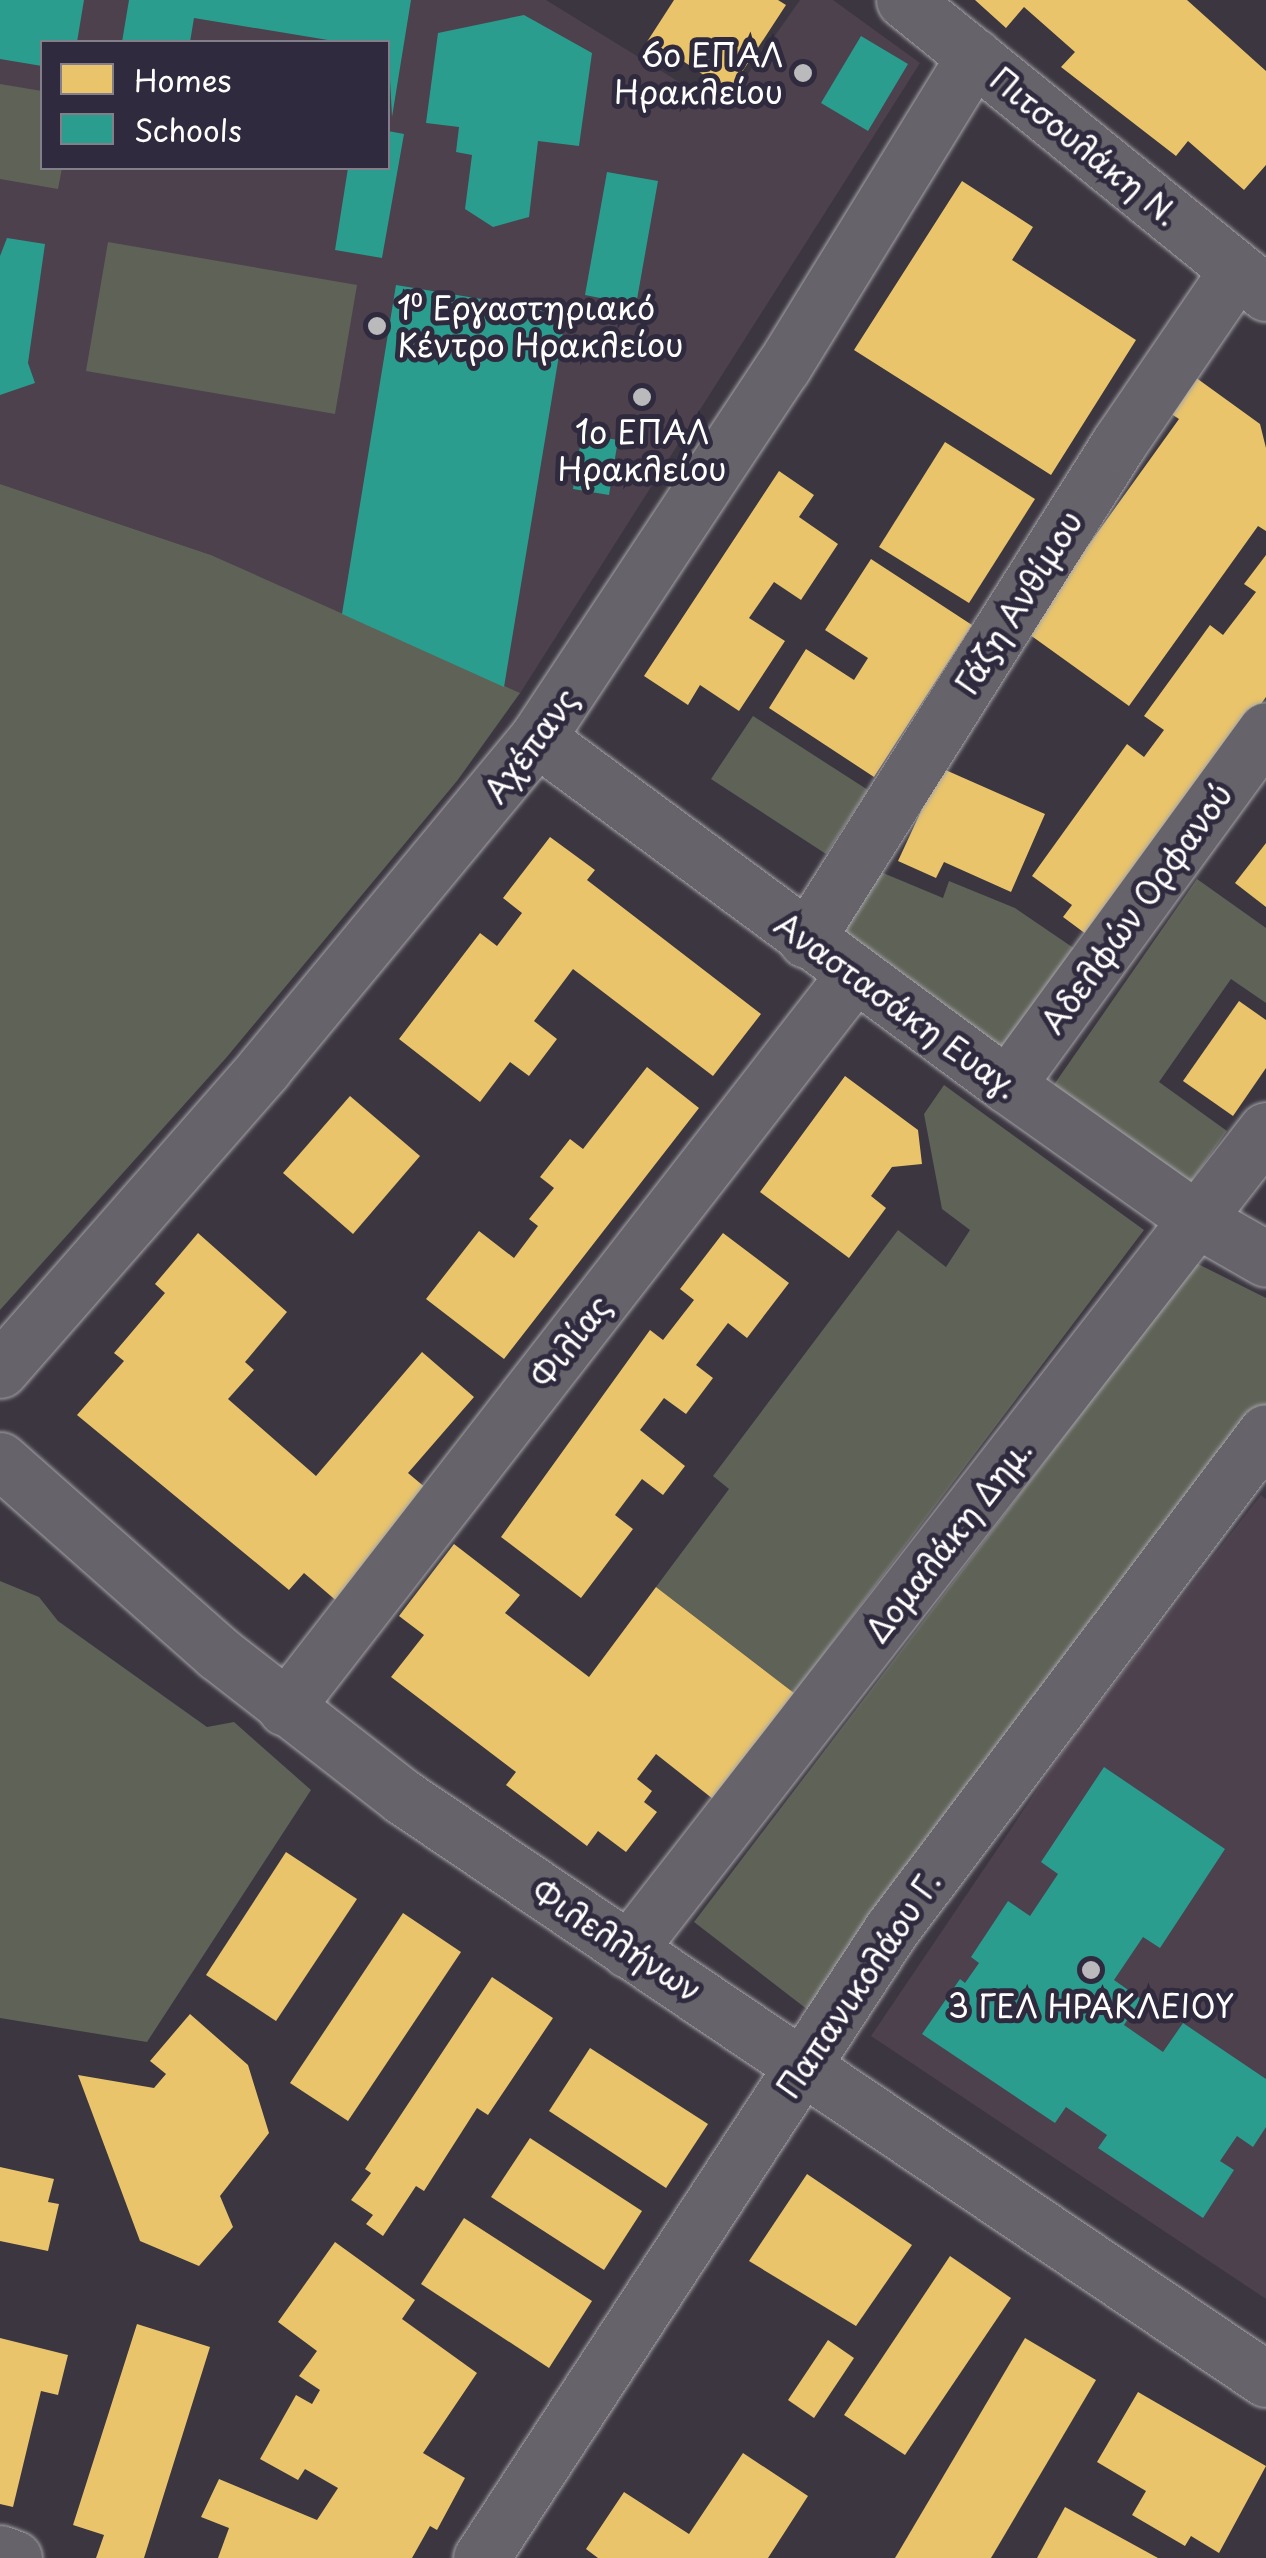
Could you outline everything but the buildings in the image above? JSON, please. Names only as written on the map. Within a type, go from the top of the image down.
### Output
[{"type":"street","name":"Πιτσουλάκη Ν.","points":[[904,0],[1252,281]]},
{"type":"street","name":"Αχέπανς","points":[[0,1370],[60,1294],[277,1053],[537,738],[752,414],[974,56]]},
{"type":"street","name":"Γάζη Ανθίμου","points":[[806,940],[1119,442],[1252,281]]},
{"type":"street","name":"Αδελφών Ορφανού","points":[[1007,1085],[1266,730]]},
{"type":"street","name":"Αναστασάκη Ευαγ.","points":[[537,738],[1007,1085],[1198,1220],[1266,1259]]},
{"type":"street","name":"Φιλίας","points":[[285,1708],[854,975]]},
{"type":"street","name":"Δομαλάκη Δημ.","points":[[628,1950],[1266,1130]]},
{"type":"street","name":"Παπανικολάου Γ.","points":[[481,2558],[804,2061],[994,1788],[1266,1432]]},
{"type":"street","name":"Φιλελλήνων","points":[[0,1460],[285,1708],[628,1950],[804,2061],[1266,2379]]},
{"type":"street","points":[[0,2553],[14,2558]]},
{"type":"shaded area","name":"1⁰ Εργαστηριακό Κέντρο Ηρακλείου","points":[[0,0],[546,0],[723,109],[800,0],[833,0],[920,63],[519,695],[211,555],[0,484]]},
{"type":"shaded area","points":[[0,84],[40,91],[40,170],[62,170],[58,189],[0,179]]},
{"type":"shaded area","points":[[108,242],[357,285],[335,414],[86,371]]},
{"type":"shaded area","points":[[0,484],[211,555],[520,693],[457,781],[226,1058],[0,1310]]},
{"type":"shaded area","points":[[753,716],[868,790],[826,854],[711,779]]},
{"type":"shaded area","points":[[876,870],[943,898],[949,881],[1015,908],[1078,951],[1004,1051],[837,934]]},
{"type":"shaded area","points":[[1197,879],[1266,928],[1266,1003],[1231,979],[1159,1082],[1227,1131],[1190,1183],[1053,1086]]},
{"type":"shaded area","points":[[944,1085],[1144,1230],[794,1693],[656,1587],[729,1489],[713,1476],[898,1230],[946,1267],[970,1230],[942,1209],[924,1114]]},
{"type":"shaded area","points":[[1196,1263],[1266,1298],[1266,1416],[808,2010],[694,1922]]},
{"type":"shaded area","name":"3 ΓΕΛ ΗΡΑΚΛΕΙΟΥ","points":[[1261,1495],[1266,1499],[1266,2299],[871,2036],[1073,1737]]},
{"type":"shaded area","points":[[0,1581],[39,1597],[58,1621],[207,1727],[234,1722],[311,1790],[147,2042],[0,2018]]},
{"type":"place","name":"6ο ΕΠΑΛ Ηρακλείου","points":[[803,73]]},
{"type":"place","name":"1⁰ Εργαστηριακό Κέντρο Ηρακλείου","points":[[377,326]]},
{"type":"place","name":"1ο ΕΠΑΛ Ηρακλείου","points":[[642,397]]},
{"type":"place","name":"3 ΓΕΛ ΗΡΑΚΛΕΙΟΥ","points":[[1091,1970]]}]
